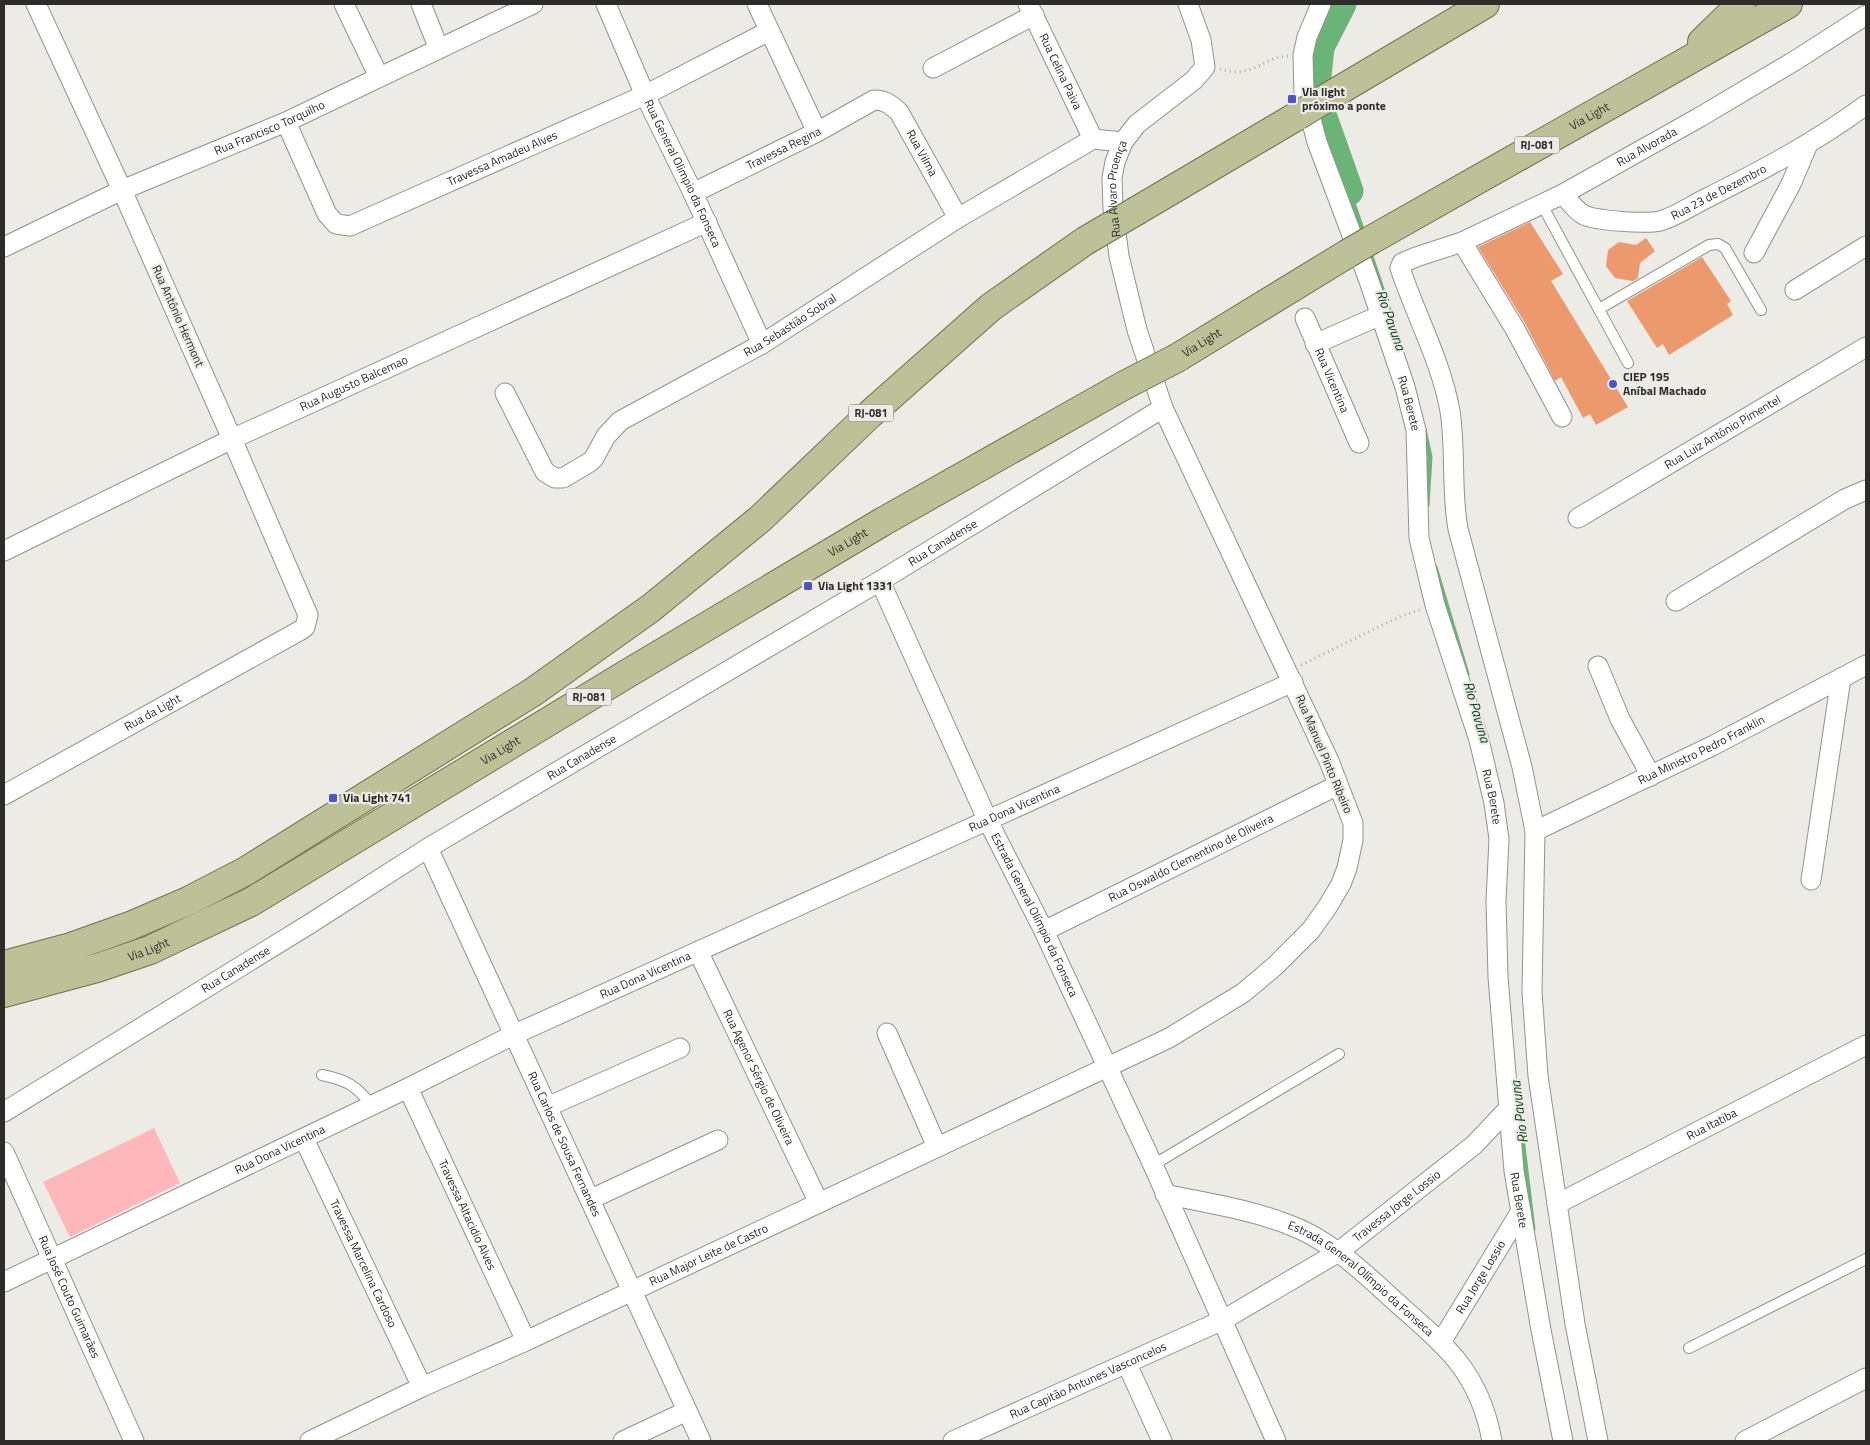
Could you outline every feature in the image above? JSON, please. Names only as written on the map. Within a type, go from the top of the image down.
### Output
[{"type":"main road","name":"RJ-081","points":[[4,966],[70,947],[130,926],[188,901],[238,876],[533,692],[651,608],[760,519],[869,415],[991,307],[1085,242],[1485,4]]},
{"type":"main road","name":"RJ-081","points":[[1682,63],[1741,4]]},
{"type":"main road","name":"Via Light","points":[[4,993],[97,968],[150,950],[251,902],[876,526],[1123,386],[1177,358],[1393,227],[1788,4]]},
{"type":"street","name":"Rua Antônio Hermont","points":[[36,4],[122,190],[305,606],[308,615],[305,627],[301,630]]},
{"type":"street","points":[[344,4],[379,77]]},
{"type":"street","points":[[421,4],[439,48]]},
{"type":"street","name":"Rua Francisco Torquilho","points":[[4,247],[122,190],[286,122],[533,4]]},
{"type":"street","name":"Rua General Olimpio da Fonseca","points":[[606,4],[645,96],[707,222],[762,344]]},
{"type":"street","points":[[757,4],[817,132]]},
{"type":"street","points":[[1188,4],[1201,40],[1205,67]]},
{"type":"street","name":"Rua Berete","points":[[1321,4],[1307,37],[1303,55],[1304,93],[1317,142],[1381,315],[1405,386],[1416,430],[1419,538],[1435,605],[1479,740],[1494,802],[1499,839],[1496,901],[1498,977],[1514,1171],[1541,1330],[1563,1441]]},
{"type":"street","points":[[933,68],[1031,9]]},
{"type":"street","name":"Rua Celina Paiva","points":[[1031,9],[1093,139]]},
{"type":"street","name":"Rua Alvorada","points":[[1535,832],[1522,767],[1458,529],[1454,506],[1453,446],[1450,412],[1442,374],[1400,268],[1402,263],[1416,256],[1462,242],[1563,194],[1700,117],[1796,60],[1866,15]]},
{"type":"street","name":"Travessa Amadeu Alves","points":[[286,122],[327,214],[336,224],[350,226],[645,96],[769,31]]},
{"type":"street","name":"Rua Álvaro Proença","points":[[1163,408],[1137,330],[1119,256],[1113,209],[1112,178],[1115,162],[1123,142],[1137,124],[1194,80],[1205,67]]},
{"type":"street","name":"Travessa Regina","points":[[693,193],[817,132],[874,100]]},
{"type":"street","name":"Rua Vilma","points":[[874,100],[888,102],[898,112],[958,218]]},
{"type":"street","name":"Rua 23 de Dezembro","points":[[1563,194],[1580,213],[1593,218],[1659,221],[1738,183],[1808,144],[1866,105]]},
{"type":"street","points":[[1093,139],[1123,142]]},
{"type":"street","name":"Rua Sebastião Sobral","points":[[505,393],[545,472],[555,478],[563,478],[594,458],[606,436],[620,421],[762,344],[958,218],[1093,139]]},
{"type":"street","points":[[1754,254],[1787,191],[1808,144]]},
{"type":"street","name":"Rua Augusto Balcemao","points":[[4,551],[232,439],[707,222]]},
{"type":"street","points":[[1462,242],[1515,329],[1562,417]]},
{"type":"street","points":[[1795,290],[1866,246]]},
{"type":"street","points":[[1315,344],[1381,315]]},
{"type":"street","name":"Rua Vicentina","points":[[1305,318],[1359,443]]},
{"type":"street","name":"Rua Luiz Antônio Pimentel","points":[[1578,518],[1866,346]]},
{"type":"street","name":"Rua Canadense","points":[[4,1112],[308,925],[428,848],[880,581],[1163,408]]},
{"type":"street","name":"Rua Manuel Pinto Ribeiro","points":[[1106,1067],[1170,1038],[1243,993],[1275,966],[1311,930],[1328,906],[1341,884],[1352,846],[1353,823],[1329,761],[1163,408]]},
{"type":"street","points":[[1676,601],[1844,499],[1866,490]]},
{"type":"street","name":"Estrada General Olímpio da Fonseca","points":[[880,581],[988,821],[1044,931],[1153,1165],[1276,1441]]},
{"type":"street","name":"Rua da Light","points":[[4,796],[301,630]]},
{"type":"street","name":"Rua Ministro Pedro Franklin","points":[[1535,832],[1712,746],[1866,665]]},
{"type":"street","points":[[1598,666],[1620,719],[1651,776]]},
{"type":"street","name":"Rua Dona Vicentina","points":[[4,1282],[304,1139],[513,1035],[988,821],[1290,677]]},
{"type":"street","points":[[1811,880],[1841,678]]},
{"type":"street","name":"Rua Oswaldo Clementino de Oliveira","points":[[1044,931],[1338,785]]},
{"type":"street","points":[[1535,832],[1532,992],[1538,1076],[1575,1324],[1598,1441]]},
{"type":"street","name":"Rua Carlos de Sousa Fernandes","points":[[428,848],[701,1441]]},
{"type":"street","name":"Rua Agenor Sérgio de Oliveira","points":[[698,951],[819,1203]]},
{"type":"street","points":[[887,1034],[937,1147]]},
{"type":"street","name":"Rua Itatiba","points":[[1557,1204],[1866,1045]]},
{"type":"street","points":[[547,1107],[680,1048]]},
{"type":"street","name":"Rua Major Leite de Castro","points":[[310,1441],[1106,1067]]},
{"type":"street","name":"Travessa Altacidio Alves","points":[[408,1088],[526,1341]]},
{"type":"street","name":"Travessa Jorge Lossio","points":[[1222,1320],[1337,1252],[1474,1145],[1508,1109]]},
{"type":"street","name":"Travessa Marcelina Cardoso","points":[[304,1139],[422,1387]]},
{"type":"street","points":[[591,1199],[718,1140]]},
{"type":"street","name":"Rua José Couto Guimarães","points":[[4,1152],[134,1441]]},
{"type":"street","name":"Estrada General Olímpio da Fonseca","points":[[1165,1194],[1231,1208],[1288,1224],[1315,1237],[1337,1252],[1440,1342],[1459,1362],[1472,1382],[1488,1419],[1492,1441]]},
{"type":"street","name":"Rua Jorge Lossio","points":[[1440,1342],[1521,1211]]},
{"type":"street","name":"Rua Capitão Antunes Vasconcelos","points":[[953,1441],[1222,1320]]},
{"type":"street","points":[[1127,1364],[1162,1441]]},
{"type":"street","points":[[1745,1441],[1866,1378]]},
{"type":"street","points":[[623,1441],[687,1410]]},
{"type":"lane","points":[[1541,203],[1628,363]]},
{"type":"lane","points":[[1599,309],[1709,245],[1718,244],[1725,248],[1761,310]]},
{"type":"lane","points":[[1153,1165],[1339,1054]]},
{"type":"lane","points":[[322,1075],[338,1078],[351,1084],[361,1091],[372,1106]]},
{"type":"lane","points":[[1689,1348],[1866,1259]]},
{"type":"path","points":[[1205,67],[1238,72],[1246,71],[1278,56],[1303,55]]},
{"type":"path","points":[[1290,677],[1401,616],[1435,605]]},
{"type":"shaded area","points":[[154,1128],[180,1183],[70,1237],[43,1182]]},
{"type":"building","points":[[1530,222],[1563,274],[1551,281],[1628,407],[1596,425],[1590,414],[1583,418],[1561,377],[1555,381],[1525,323],[1478,247]]},
{"type":"building","points":[[1646,238],[1655,251],[1640,263],[1638,278],[1633,281],[1615,278],[1606,266],[1608,250],[1619,242],[1636,245]]},
{"type":"building","points":[[1702,257],[1731,301],[1727,304],[1733,315],[1669,355],[1663,344],[1657,348],[1627,301]]},
{"type":"waterway","name":"Rio Pavuna","points":[[1342,4],[1320,47],[1317,76],[1319,106],[1349,191]]},
{"type":"waterway","name":"Rio Pavuna","points":[[1349,191],[1364,235]]},
{"type":"waterway","name":"Rio Pavuna","points":[[1369,250],[1394,325]]},
{"type":"waterway","name":"Rio Pavuna","points":[[1424,429],[1430,457],[1427,505]]},
{"type":"waterway","name":"Rio Pavuna","points":[[1435,567],[1467,674]]},
{"type":"waterway","name":"Rio Pavuna","points":[[1517,1096],[1533,1229]]},
{"type":"place","name":"Via light próximo a ponte","points":[[1292,99]]},
{"type":"place","name":"CIEP 195 Aníbal Machado","points":[[1613,384]]},
{"type":"place","name":"Via Light 1331","points":[[808,586]]},
{"type":"place","name":"Via Light 741","points":[[333,798]]}]
